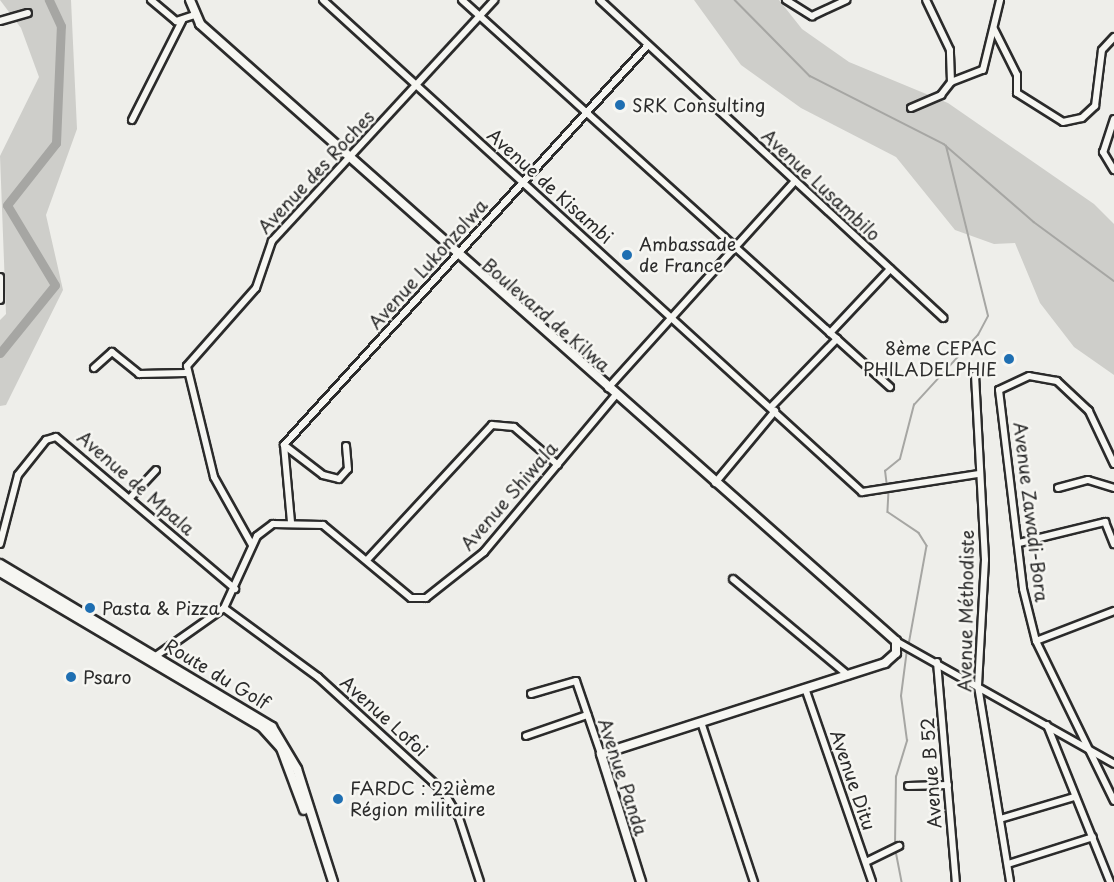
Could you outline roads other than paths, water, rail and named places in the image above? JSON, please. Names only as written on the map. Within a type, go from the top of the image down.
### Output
[{"type":"main road","name":"Route du Golf","points":[[0,564],[125,643],[260,717],[280,735],[297,769],[333,882]]},
{"type":"main road","points":[[0,572],[125,643]]},
{"type":"main road","points":[[153,659],[256,723],[276,741],[327,882]]},
{"type":"street","points":[[151,0],[170,19],[182,21],[194,15],[190,0]]},
{"type":"street","name":"Avenue de Kisambi","points":[[323,0],[672,316],[862,492],[978,474]]},
{"type":"street","points":[[462,0],[890,387]]},
{"type":"street","name":"Avenue des Roches","points":[[186,373],[258,286],[269,244],[494,0]]},
{"type":"street","name":"Avenue Lusambilo","points":[[600,0],[943,318]]},
{"type":"street","points":[[786,0],[812,16],[843,2]]},
{"type":"street","points":[[926,0],[950,50],[951,82]]},
{"type":"street","points":[[911,108],[941,95],[951,82],[983,70],[1000,0]]},
{"type":"street","points":[[0,21],[28,13]]},
{"type":"street","name":"Boulevard de Kilwa","points":[[194,15],[456,255],[896,641]]},
{"type":"street","points":[[132,120],[182,21]]},
{"type":"street","points":[[994,29],[1017,75],[1017,93],[1063,122],[1082,118],[1095,106],[1102,50],[1114,37]]},
{"type":"street","name":"Avenue Lukonzolwa","points":[[284,446],[648,45]]},
{"type":"street","points":[[1114,119],[1103,152],[1114,170]]},
{"type":"street","points":[[607,388],[795,181]]},
{"type":"street","points":[[830,333],[890,269]]},
{"type":"street","points":[[0,277],[0,300]]},
{"type":"street","points":[[715,483],[773,409],[837,339]]},
{"type":"street","points":[[94,368],[112,352],[139,374],[186,373],[200,406],[214,477],[252,544]]},
{"type":"street","name":"Avenue Méthodiste","points":[[975,375],[978,474],[985,560],[978,686],[1010,882]]},
{"type":"street","name":"Avenue Zawadi-Bora","points":[[1114,464],[1089,411],[1057,381],[1029,376],[999,390],[1019,543],[1036,641],[1114,801]]},
{"type":"street","name":"Avenue Shiwala","points":[[153,659],[224,608],[235,589],[252,544],[266,527],[291,522],[322,525],[411,598],[426,598],[484,552],[615,396]]},
{"type":"street","points":[[367,560],[492,426],[514,427],[558,465]]},
{"type":"street","name":"Avenue de Mpala","points":[[0,544],[18,475],[50,438],[62,440],[235,589]]},
{"type":"street","points":[[284,446],[323,475],[339,479],[348,469],[346,447]]},
{"type":"street","points":[[284,446],[291,522]]},
{"type":"street","points":[[130,498],[156,470]]},
{"type":"street","points":[[1058,488],[1088,480],[1114,488]]},
{"type":"street","points":[[1019,543],[1105,522],[1114,544]]},
{"type":"street","points":[[733,579],[848,675]]},
{"type":"street","name":"Avenue Lofoi","points":[[224,608],[318,677],[443,790],[459,818],[480,882]]},
{"type":"street","points":[[1036,641],[1114,612]]},
{"type":"street","points":[[601,754],[890,661],[896,641],[903,647],[937,662],[1114,764]]},
{"type":"street","name":"Avenue B 52","points":[[937,662],[956,882]]},
{"type":"street","name":"Avenue Panda","points":[[531,694],[576,681],[641,882]]},
{"type":"street","name":"Avenue Ditu","points":[[805,688],[872,882]]},
{"type":"street","points":[[526,736],[587,715]]},
{"type":"street","points":[[701,722],[754,882]]},
{"type":"street","points":[[1047,725],[1110,882]]},
{"type":"street","points":[[908,786],[948,785]]},
{"type":"street","points":[[1000,819],[1074,796]]},
{"type":"street","points":[[1008,864],[1093,837]]},
{"type":"street","points":[[866,862],[892,852],[899,846]]},
{"type":"waterway","points":[[0,353],[55,285],[7,205],[56,143],[61,26],[49,0]]},
{"type":"waterway","points":[[735,0],[810,76],[944,144],[1034,222],[1114,281]]},
{"type":"waterway","points":[[887,487],[885,471],[900,459],[914,405],[978,335],[988,316],[946,146]]},
{"type":"waterway","points":[[889,491],[888,512],[919,533],[927,546],[909,645]]},
{"type":"waterway","points":[[895,846],[896,777],[907,741],[901,696],[907,650]]},
{"type":"waterway","points":[[896,851],[902,882]]},
{"type":"place","name":"SRK Consulting","points":[[620,105]]},
{"type":"place","name":"Ambassade de France","points":[[627,255]]},
{"type":"place","name":"8ème CEPAC PHILADELPHIE","points":[[1009,359]]},
{"type":"place","name":"Pasta & Pizza","points":[[90,608]]},
{"type":"place","name":"Psaro","points":[[71,677]]},
{"type":"place","name":"FARDC : 22ième Région militaire","points":[[338,799]]}]
